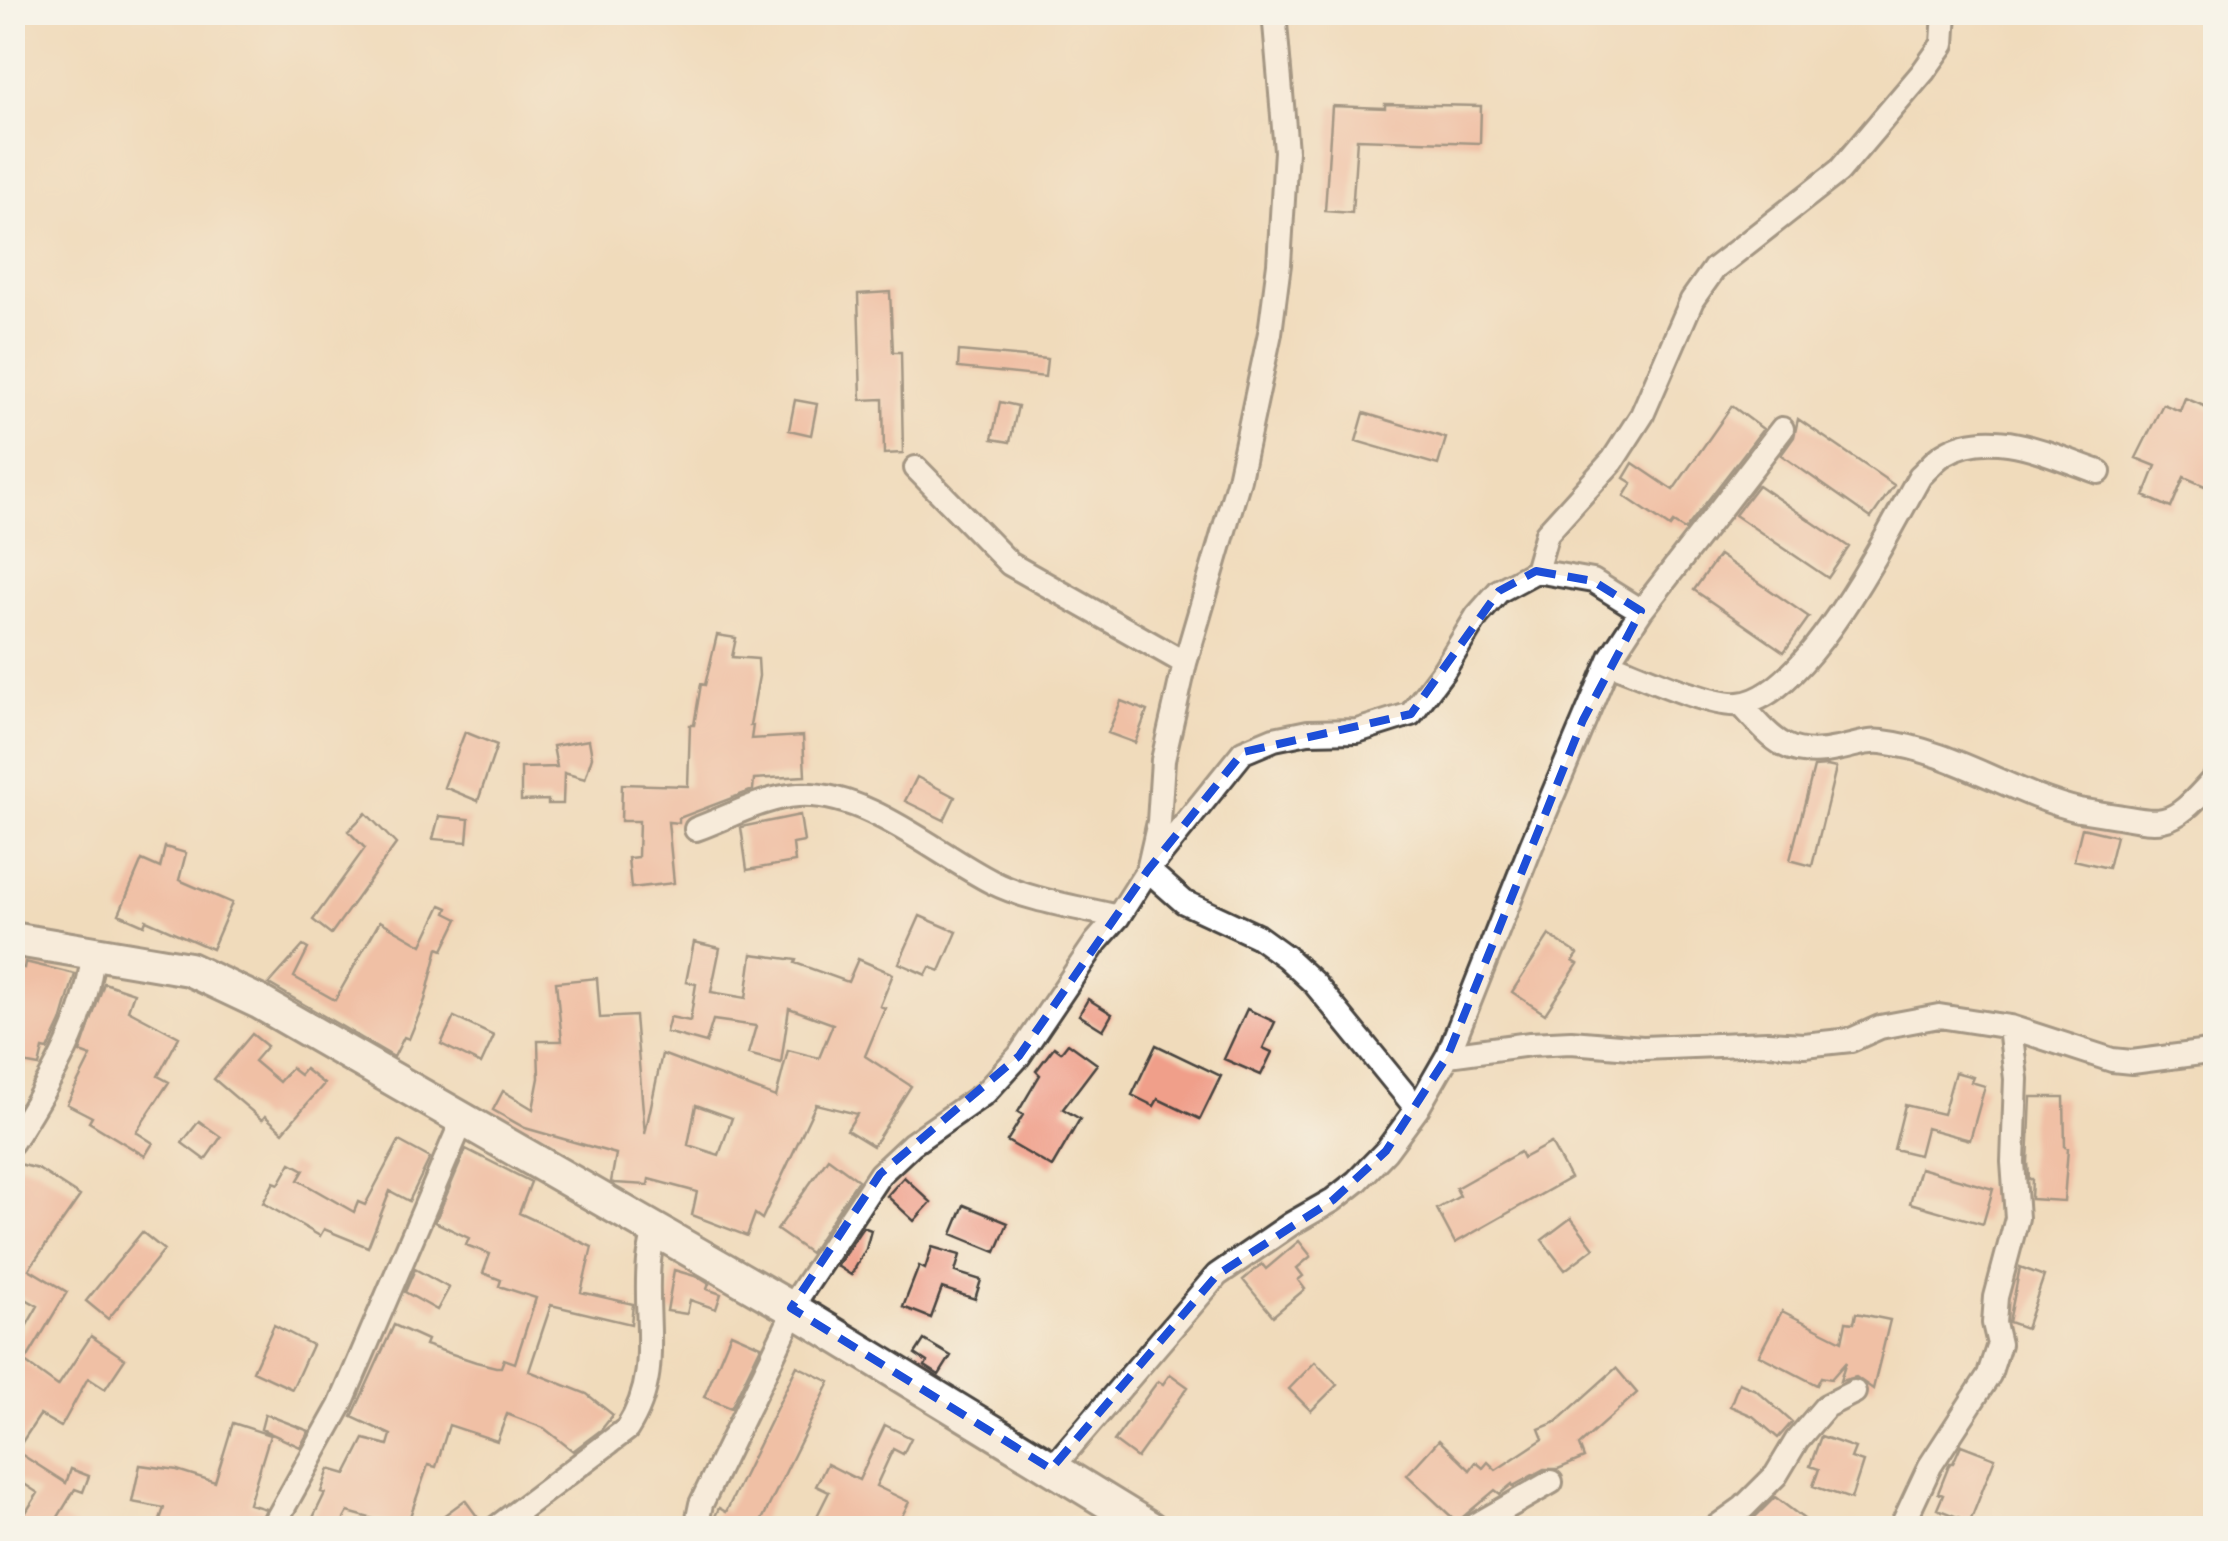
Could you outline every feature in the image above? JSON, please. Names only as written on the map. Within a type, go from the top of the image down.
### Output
[{"type":"main road","points":[[12,939],[189,969],[259,1002],[791,1308],[1150,1528]]},
{"type":"street","points":[[1148,870],[1159,822],[1162,760],[1185,663],[1239,479],[1270,333],[1286,151],[1274,12]]},
{"type":"street","points":[[1536,571],[1547,532],[1613,460],[1642,416],[1692,300],[1714,269],[1839,172],[1942,44],[1945,12]]},
{"type":"street","points":[[1051,1469],[1217,1275],[1345,1191],[1386,1151],[1418,1109],[1448,1056],[1608,663],[1641,611],[1782,429]]},
{"type":"street","points":[[1608,663],[1725,704],[1754,700],[1781,684],[1823,640],[1920,476],[1942,455],[1965,444],[2019,444],[2099,472]]},
{"type":"street","points":[[916,468],[1010,564],[1185,663]]},
{"type":"street","points":[[696,1528],[701,1504],[790,1320],[791,1308],[880,1174],[912,1144],[985,1093],[1019,1056],[1148,870],[1243,752],[1274,739],[1308,732],[1357,731],[1411,714],[1477,616],[1499,591],[1536,571],[1593,581],[1641,611]]},
{"type":"street","points":[[1741,704],[1774,742],[1788,749],[1808,752],[1836,750],[1867,741],[1887,742],[1951,760],[2076,809],[2126,817],[2164,820],[2188,806],[2216,777]]},
{"type":"street","points":[[696,830],[782,797],[825,797],[898,825],[994,883],[1118,917]]},
{"type":"street","points":[[1148,870],[1184,902],[1257,936],[1286,957],[1315,984],[1418,1109]]},
{"type":"street","points":[[12,1142],[72,1035],[91,974],[92,951]]},
{"type":"street","points":[[1448,1056],[1570,1042],[1643,1048],[1767,1042],[1804,1045],[1851,1040],[1880,1027],[1939,1016],[2010,1026],[2112,1060],[2132,1062],[2216,1052]]},
{"type":"street","points":[[1900,1528],[1930,1466],[1988,1375],[1998,1344],[1994,1323],[1996,1296],[2017,1218],[2013,1162],[2016,1079],[2010,1026]]},
{"type":"street","points":[[272,1528],[340,1406],[464,1119]]},
{"type":"street","points":[[496,1528],[627,1429],[640,1409],[650,1354],[649,1263],[654,1230]]},
{"type":"street","points":[[1715,1528],[1743,1508],[1776,1475],[1796,1440],[1826,1406],[1854,1392]]},
{"type":"street","points":[[1470,1528],[1551,1482]]},
{"type":"highlighted area","points":[[1536,571],[1593,581],[1641,611],[1583,720],[1448,1055],[1386,1151],[1333,1200],[1217,1275],[1051,1469],[791,1308],[880,1174],[1019,1056],[1148,870],[1243,752],[1411,714],[1499,591]]},
{"type":"building","points":[[1385,104],[1481,106],[1480,143],[1357,139],[1352,213],[1325,211],[1332,106],[1385,108]]},
{"type":"building","points":[[890,292],[893,352],[901,352],[903,453],[884,454],[883,399],[861,400],[858,294]]},
{"type":"building","points":[[959,351],[1047,359],[1045,377],[958,368]]},
{"type":"building","points":[[2185,398],[2216,411],[2216,467],[2207,487],[2184,477],[2171,508],[2144,496],[2156,466],[2136,458],[2163,404],[2180,411]]},
{"type":"building","points":[[795,400],[817,404],[811,435],[789,430]]},
{"type":"building","points":[[1000,402],[1018,406],[1010,442],[992,439]]},
{"type":"building","points":[[1732,406],[1763,429],[1685,530],[1673,523],[1670,527],[1624,496],[1632,483],[1624,478],[1633,463],[1673,490]]},
{"type":"building","points":[[1364,413],[1446,438],[1438,465],[1356,441]]},
{"type":"building","points":[[1798,419],[1894,485],[1871,518],[1781,455],[1794,437]]},
{"type":"building","points":[[1758,485],[1849,547],[1828,578],[1735,515]]},
{"type":"building","points":[[1719,555],[1809,617],[1784,652],[1694,590]]},
{"type":"building","points":[[717,635],[736,638],[732,657],[758,659],[751,739],[803,736],[805,776],[754,779],[753,790],[679,818],[679,823],[668,822],[674,883],[631,888],[628,858],[638,857],[639,821],[621,821],[622,784],[688,786],[690,725],[694,725],[701,684],[705,685]]},
{"type":"building","points":[[1121,701],[1147,711],[1135,743],[1108,733]]},
{"type":"building","points":[[465,732],[497,745],[478,801],[444,787]]},
{"type":"building","points":[[589,740],[592,757],[585,779],[564,773],[563,804],[521,801],[521,768],[557,767],[553,746]]},
{"type":"building","points":[[1814,767],[1836,768],[1812,866],[1790,860]]},
{"type":"building","points":[[917,777],[955,797],[944,820],[905,801]]},
{"type":"building","points":[[366,813],[396,844],[331,934],[313,920],[365,848],[348,831]]},
{"type":"building","points":[[800,815],[804,842],[793,844],[795,862],[747,870],[741,827]]},
{"type":"building","points":[[439,816],[469,819],[467,842],[433,839]]},
{"type":"building","points":[[2082,828],[2116,836],[2108,868],[2074,860]]},
{"type":"building","points":[[165,847],[186,853],[179,880],[232,903],[212,949],[146,920],[144,925],[119,914],[142,860],[160,868]]},
{"type":"building","points":[[441,905],[458,919],[443,950],[438,948],[425,1000],[409,1039],[404,1037],[394,1057],[269,984],[303,946],[308,949],[294,977],[335,1000],[380,921],[422,945]]},
{"type":"building","points":[[920,916],[957,932],[940,971],[930,967],[926,975],[899,963]]},
{"type":"building","points":[[1549,935],[1578,954],[1573,961],[1578,964],[1545,1014],[1512,992]]},
{"type":"building","points":[[694,942],[720,948],[711,992],[746,998],[752,954],[796,960],[795,963],[848,982],[858,959],[893,974],[880,1006],[885,1008],[865,1056],[911,1086],[873,1146],[847,1130],[857,1114],[816,1104],[762,1219],[755,1214],[747,1236],[692,1215],[697,1192],[649,1179],[648,1185],[611,1182],[616,1154],[525,1128],[493,1110],[503,1091],[533,1109],[539,1078],[538,1041],[562,1041],[556,982],[597,978],[600,1018],[635,1016],[645,1134],[662,1054],[776,1097],[788,1050],[819,1058],[833,1024],[789,1008],[781,1063],[748,1054],[756,1026],[713,1020],[706,1043],[666,1032],[670,1017],[690,1021],[696,984],[686,982]],"holes":[[[696,1105],[732,1118],[719,1155],[688,1145]]]},
{"type":"building","points":[[25,962],[75,974],[61,1022],[48,1050],[43,1049],[39,1066],[12,1061],[12,966],[24,968]]},
{"type":"building","points":[[104,983],[134,993],[128,1010],[179,1037],[158,1076],[169,1082],[136,1132],[153,1143],[145,1156],[89,1122],[92,1117],[67,1104],[91,1056],[80,1052]]},
{"type":"building","points":[[1088,999],[1112,1014],[1103,1030],[1079,1015]]},
{"type":"building","points":[[1247,1009],[1275,1022],[1263,1048],[1272,1052],[1261,1075],[1224,1059]]},
{"type":"building","points":[[454,1017],[494,1036],[481,1064],[441,1044]]},
{"type":"building","points":[[252,1034],[267,1046],[254,1061],[279,1082],[291,1068],[300,1075],[305,1069],[324,1084],[283,1132],[265,1116],[262,1120],[214,1079]]},
{"type":"building","points":[[1068,1043],[1097,1064],[1063,1109],[1080,1119],[1052,1167],[1007,1141],[1023,1115],[1018,1112],[1040,1075],[1036,1071],[1054,1047],[1061,1052]]},
{"type":"building","points":[[1156,1045],[1221,1076],[1200,1119],[1158,1099],[1154,1106],[1132,1095]]},
{"type":"building","points":[[1955,1072],[1973,1077],[1971,1082],[1985,1086],[1970,1140],[1926,1128],[1919,1155],[1894,1149],[1905,1105],[1943,1114]]},
{"type":"building","points":[[2031,1097],[2064,1097],[2068,1148],[2064,1201],[2031,1199]]},
{"type":"building","points":[[199,1121],[221,1137],[205,1160],[182,1143]]},
{"type":"building","points":[[399,1141],[430,1158],[409,1201],[390,1191],[368,1247],[324,1229],[320,1236],[263,1203],[274,1182],[279,1184],[291,1163],[304,1170],[298,1180],[354,1212],[358,1202],[365,1205]]},
{"type":"building","points":[[1551,1143],[1570,1178],[1455,1243],[1437,1209],[1460,1196],[1456,1188],[1520,1152],[1523,1158]]},
{"type":"building","points":[[466,1149],[531,1182],[519,1213],[592,1247],[581,1292],[633,1304],[631,1324],[551,1305],[529,1371],[587,1394],[613,1415],[601,1430],[573,1451],[544,1428],[507,1414],[497,1441],[449,1425],[436,1467],[428,1465],[406,1528],[348,1512],[339,1528],[308,1528],[325,1493],[321,1492],[329,1469],[346,1474],[364,1439],[388,1445],[391,1435],[352,1417],[394,1325],[427,1340],[425,1345],[476,1362],[496,1367],[501,1367],[504,1359],[515,1363],[536,1298],[499,1286],[501,1280],[483,1273],[490,1254],[466,1245],[469,1238],[435,1222]]},
{"type":"building","points":[[828,1158],[858,1180],[810,1253],[777,1230]]},
{"type":"building","points":[[19,1164],[38,1169],[80,1196],[29,1269],[67,1292],[25,1362],[58,1386],[91,1336],[125,1359],[105,1389],[88,1378],[61,1427],[40,1415],[16,1451],[66,1483],[71,1469],[89,1476],[83,1492],[75,1489],[58,1517],[77,1528],[16,1528],[38,1493],[12,1476],[12,1351],[38,1306],[15,1293],[12,1297],[12,1176]]},
{"type":"building","points":[[1920,1168],[1993,1189],[1983,1224],[1910,1203]]},
{"type":"building","points":[[904,1177],[931,1202],[914,1221],[887,1196]]},
{"type":"building","points":[[964,1205],[1008,1223],[996,1252],[952,1234]]},
{"type":"building","points":[[1571,1218],[1594,1248],[1565,1270],[1542,1240]]},
{"type":"building","points":[[863,1227],[871,1230],[866,1249],[851,1275],[837,1266]]},
{"type":"building","points":[[142,1232],[164,1250],[108,1319],[86,1301]]},
{"type":"building","points":[[1299,1241],[1311,1256],[1297,1268],[1303,1276],[1298,1280],[1305,1289],[1273,1316],[1243,1280],[1262,1264],[1266,1269]]},
{"type":"building","points":[[932,1247],[960,1255],[955,1272],[981,1280],[975,1299],[942,1288],[931,1318],[903,1307],[919,1266],[925,1269]]},
{"type":"building","points":[[2020,1267],[2044,1276],[2026,1328],[2009,1322]]},
{"type":"building","points":[[415,1269],[449,1288],[437,1310],[405,1292]]},
{"type":"building","points":[[674,1270],[698,1277],[709,1284],[707,1289],[721,1294],[716,1309],[690,1300],[687,1314],[667,1311]]},
{"type":"building","points":[[1782,1311],[1842,1341],[1846,1322],[1854,1323],[1856,1313],[1890,1320],[1873,1389],[1856,1377],[1840,1381],[1846,1362],[1831,1379],[1821,1377],[1817,1385],[1759,1355]]},
{"type":"building","points":[[274,1325],[312,1345],[292,1389],[253,1371]]},
{"type":"building","points":[[731,1333],[761,1346],[731,1408],[704,1397]]},
{"type":"building","points":[[924,1340],[951,1356],[939,1375],[915,1354]]},
{"type":"building","points":[[1315,1362],[1337,1385],[1311,1411],[1289,1389]]},
{"type":"building","points":[[797,1366],[830,1382],[758,1528],[718,1528],[712,1523],[719,1508],[726,1512]]},
{"type":"building","points":[[1616,1368],[1637,1393],[1579,1445],[1584,1458],[1558,1469],[1544,1469],[1500,1494],[1495,1490],[1457,1522],[1407,1475],[1439,1440],[1470,1470],[1476,1462],[1483,1468],[1488,1462],[1496,1470],[1543,1439],[1539,1429],[1556,1422]]},
{"type":"building","points":[[1170,1374],[1188,1387],[1137,1458],[1114,1441],[1158,1381],[1163,1384]]},
{"type":"building","points":[[1739,1383],[1756,1390],[1792,1422],[1778,1438],[1753,1416],[1730,1406]]},
{"type":"building","points":[[265,1414],[309,1431],[300,1447],[261,1429]]},
{"type":"building","points":[[233,1423],[270,1435],[249,1504],[266,1509],[257,1528],[157,1528],[164,1508],[132,1502],[140,1465],[177,1470],[215,1482]]},
{"type":"building","points":[[885,1425],[911,1438],[903,1454],[893,1449],[876,1486],[909,1502],[896,1528],[811,1528],[829,1492],[816,1486],[827,1464],[859,1480]]},
{"type":"building","points":[[1821,1436],[1855,1448],[1851,1458],[1863,1462],[1851,1499],[1813,1486],[1819,1469],[1810,1466]]},
{"type":"building","points":[[1961,1445],[1995,1458],[1970,1522],[1937,1509],[1943,1495],[1938,1493]]},
{"type":"building","points":[[1775,1497],[1816,1528],[1761,1528],[1751,1521]]},
{"type":"building","points":[[465,1500],[482,1523],[481,1528],[427,1528]]}]
